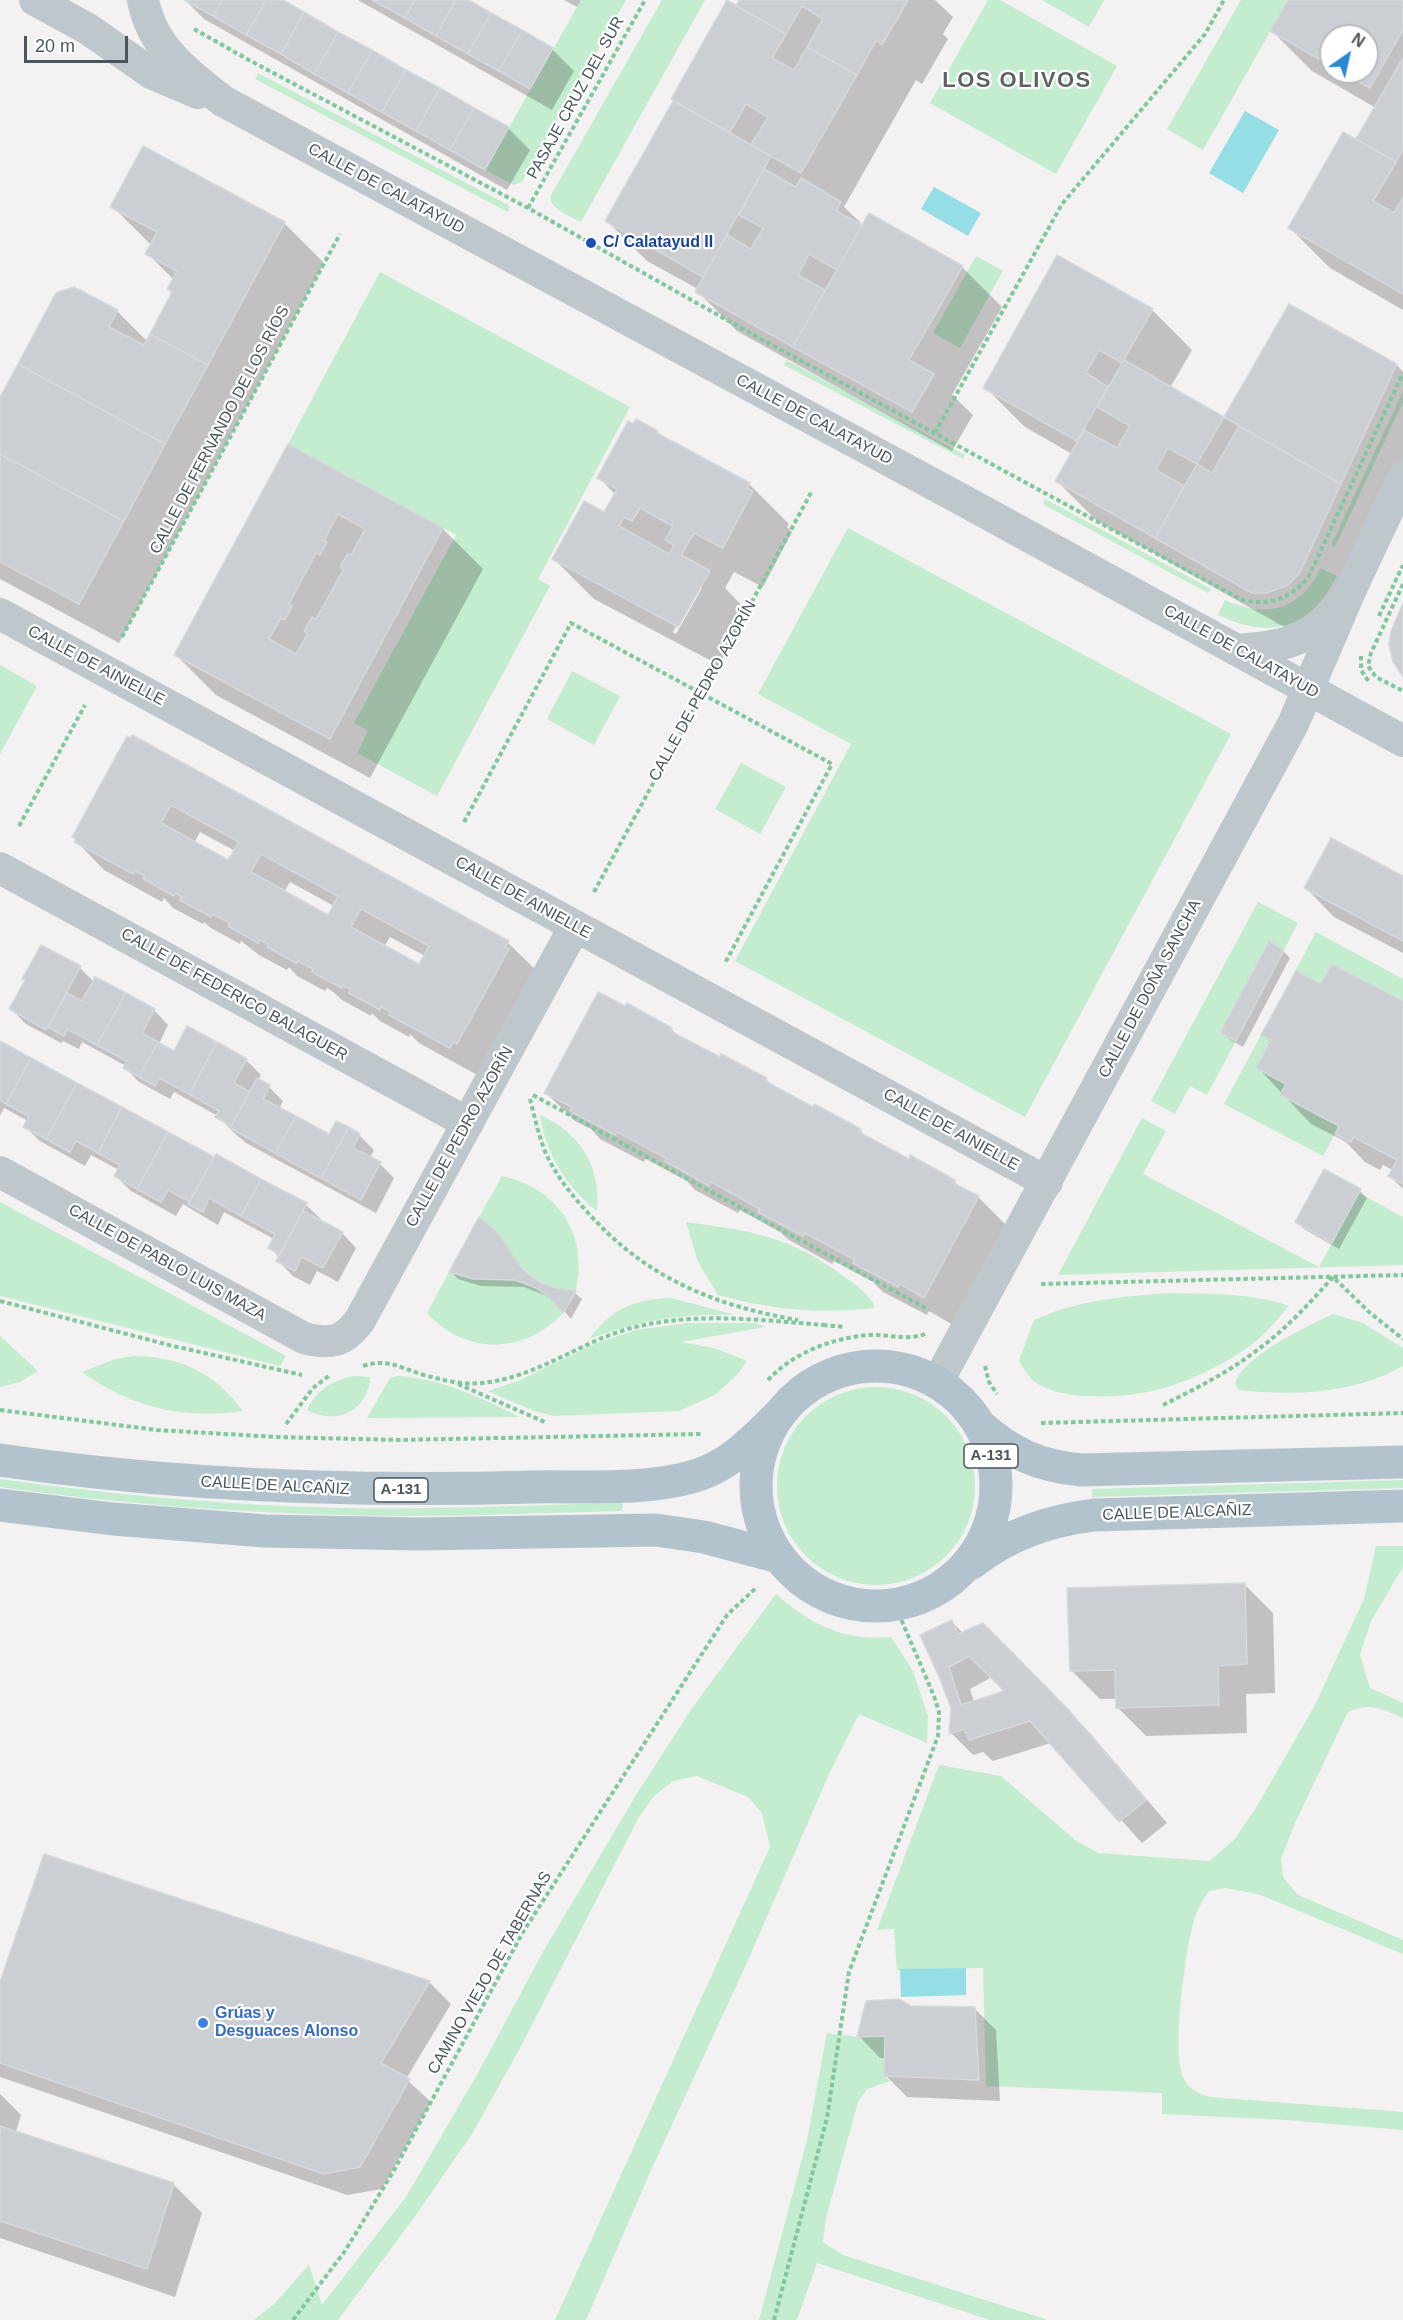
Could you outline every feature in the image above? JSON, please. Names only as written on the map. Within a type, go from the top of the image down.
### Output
[{"type":"main road","name":"A-131","points":[[979,1425],[990,1448],[994,1465],[996,1500],[990,1525],[979,1549],[963,1569],[943,1586],[921,1598],[895,1605],[871,1606],[839,1600],[804,1582],[783,1561],[768,1538],[760,1518],[757,1474],[761,1453],[769,1432],[781,1413],[798,1395],[818,1381],[841,1372],[857,1369],[890,1367],[914,1373],[937,1383],[953,1394],[979,1425],[996,1440],[1036,1462],[1058,1468],[1082,1470],[1403,1462]]},
{"type":"main road","name":"CALLE DE ALCAÑIZ","points":[[0,1460],[118,1476],[267,1487],[416,1490],[659,1484],[701,1474],[720,1466],[738,1454],[781,1413]]},
{"type":"main road","name":"A-131","points":[[0,1505],[135,1521],[276,1531],[417,1534],[656,1530],[704,1537],[783,1561]]},
{"type":"main road","name":"CALLE DE ALCAÑIZ","points":[[963,1569],[1011,1537],[1065,1519],[1106,1515],[1403,1506]]},
{"type":"street","name":"CALLE DE CALATAYUD","points":[[35,0],[88,29],[151,73],[171,83],[224,101]]},
{"type":"street","name":"CALLE DE CALATAYUD","points":[[143,0],[146,16],[156,38],[171,58],[224,101],[1403,741]]},
{"type":"street","name":"CALLE DE DOÑA SANCHA","points":[[937,1383],[1293,724],[1351,589],[1403,478]]},
{"type":"street","name":"CALLE DE DOÑA SANCHA","points":[[1236,650],[1264,648],[1302,638],[1331,616],[1351,589]]},
{"type":"street","name":"CALLE DE AINIELLE","points":[[0,614],[1047,1182]]},
{"type":"street","name":"CALLE DE FEDERICO BALAGUER","points":[[0,867],[468,1123]]},
{"type":"street","name":"CALLE DE PEDRO AZORÍN","points":[[337,1341],[351,1332],[360,1320],[575,926]]},
{"type":"street","name":"CALLE DE PABLO LUIS MAZA","points":[[0,1172],[304,1338],[321,1342],[337,1341]]},
{"type":"path","name":"PASAJE CRUZ DEL SUR","points":[[528,208],[645,0]]},
{"type":"path","points":[[935,433],[1062,204],[1205,34],[1224,0]]},
{"type":"path","points":[[188,23],[247,59],[528,208],[1242,600],[1267,603],[1290,595],[1308,578],[1403,373]]},
{"type":"path","name":"CALLE DE FERNANDO DE LOS RÍOS","points":[[122,637],[340,234]]},
{"type":"path","name":"CALLE DE PEDRO AZORÍN","points":[[594,892],[812,491]]},
{"type":"path","points":[[1378,618],[1403,565]]},
{"type":"path","points":[[1403,584],[1371,653],[1368,666],[1376,677],[1403,691]]},
{"type":"path","points":[[464,822],[571,623],[832,764],[725,963]]},
{"type":"path","points":[[1364,648],[1361,670],[1365,679],[1374,686]]},
{"type":"path","points":[[19,826],[85,705]]},
{"type":"path","points":[[825,1325],[759,1314],[721,1302],[676,1282],[625,1249],[603,1229],[558,1177],[544,1148],[532,1097],[929,1310]]},
{"type":"path","points":[[1041,1284],[1403,1275]]},
{"type":"path","points":[[1333,1276],[1369,1312],[1403,1339]]},
{"type":"path","points":[[1163,1405],[1226,1372],[1256,1352],[1283,1329],[1333,1276]]},
{"type":"path","points":[[0,1301],[169,1345],[278,1371],[310,1375]]},
{"type":"path","points":[[455,1383],[500,1380],[541,1367],[590,1342],[651,1324],[712,1319],[759,1320],[845,1327]]},
{"type":"path","points":[[761,1388],[777,1371],[805,1353],[836,1340],[870,1335],[911,1337],[924,1334],[930,1329]]},
{"type":"path","points":[[357,1368],[378,1362],[388,1362],[455,1383],[547,1423]]},
{"type":"path","points":[[985,1362],[984,1369],[989,1382],[1002,1401]]},
{"type":"path","points":[[286,1424],[313,1388],[333,1373],[317,1375]]},
{"type":"path","points":[[0,1410],[157,1430],[277,1437],[399,1440],[704,1433]]},
{"type":"path","points":[[1036,1424],[1403,1413]]},
{"type":"path","name":"CAMINO VIEJO DE TABERNAS","points":[[293,2320],[345,2251],[375,2202],[523,1932],[689,1671],[727,1615],[783,1561]]},
{"type":"path","points":[[774,2320],[827,2118],[849,1972],[938,1736],[939,1712],[934,1696],[895,1605]]},
{"type":"green space","points":[[581,0],[626,0],[522,182],[514,185],[485,170]]},
{"type":"green space","points":[[662,0],[705,0],[581,222],[557,209],[550,197]]},
{"type":"green space","points":[[988,0],[1000,0],[1117,66],[1056,174],[930,103]]},
{"type":"green space","points":[[1042,0],[1104,0],[1089,27]]},
{"type":"green space","points":[[1241,0],[1288,0],[1203,150],[1167,129]]},
{"type":"green space","points":[[258,73],[510,206],[508,212],[255,79]]},
{"type":"green space","points":[[976,256],[1003,271],[960,348],[933,333]]},
{"type":"green space","points":[[380,272],[630,407],[538,579],[550,586],[437,796],[357,753],[368,731],[354,723],[456,535],[288,444]]},
{"type":"green space","points":[[786,360],[965,455],[963,459],[784,365]]},
{"type":"green space","points":[[1403,391],[1403,402],[1335,547],[1331,545]]},
{"type":"green space","points":[[1045,499],[1211,589],[1208,593],[1043,504]]},
{"type":"green space","points":[[848,528],[1231,734],[1025,1117],[735,961],[851,744],[758,694]]},
{"type":"green space","points":[[1321,568],[1337,576],[1314,608],[1287,625],[1272,628],[1255,627],[1218,615],[1225,600],[1255,609],[1281,607],[1292,602],[1313,582]]},
{"type":"green space","points":[[0,665],[37,686],[0,754]]},
{"type":"green space","points":[[572,671],[620,696],[594,745],[547,719]]},
{"type":"green space","points":[[741,763],[786,787],[760,834],[715,809]]},
{"type":"green space","points":[[1258,902],[1298,923],[1284,950],[1270,942],[1221,1033],[1236,1041],[1207,1095],[1190,1086],[1175,1114],[1151,1101]]},
{"type":"green space","points":[[1316,932],[1403,979],[1403,1002],[1333,964],[1321,984],[1296,971],[1262,1035],[1271,1040],[1286,1084],[1280,1095],[1339,1126],[1323,1156],[1224,1104]]},
{"type":"green space","points":[[540,1115],[567,1131],[585,1153],[596,1180],[597,1211],[576,1191],[559,1168],[547,1143]]},
{"type":"green space","points":[[1142,1118],[1166,1131],[1143,1174],[1319,1267],[1359,1193],[1403,1217],[1403,1265],[1058,1275]]},
{"type":"green space","points":[[502,1176],[522,1182],[539,1191],[565,1217],[578,1251],[579,1270],[576,1291],[539,1281],[528,1273],[493,1229],[479,1217]]},
{"type":"green space","points":[[0,1202],[286,1356],[280,1366],[0,1296]]},
{"type":"green space","points":[[686,1222],[751,1233],[789,1244],[826,1264],[854,1284],[867,1294],[875,1308],[835,1311],[796,1309],[757,1304],[718,1295],[698,1262]]},
{"type":"green space","points":[[449,1272],[525,1284],[551,1299],[563,1313],[548,1327],[531,1337],[513,1343],[476,1343],[459,1337],[442,1327],[427,1313]]},
{"type":"green space","points":[[1172,1293],[1246,1296],[1289,1306],[1258,1339],[1227,1361],[1183,1382],[1147,1392],[1114,1396],[1062,1393],[1035,1382],[1019,1360],[1034,1320],[1084,1303]]},
{"type":"green space","points":[[671,1298],[736,1315],[698,1315],[661,1319],[607,1332],[589,1339],[606,1320],[624,1308],[645,1301]]},
{"type":"green space","points":[[1333,1314],[1363,1323],[1403,1348],[1403,1366],[1364,1382],[1323,1391],[1281,1393],[1239,1390],[1235,1383],[1240,1373],[1263,1352]]},
{"type":"green space","points":[[688,1323],[756,1323],[765,1327],[681,1342],[714,1348],[747,1361],[737,1375],[715,1395],[679,1411],[554,1416],[534,1411],[488,1391],[518,1381],[592,1345],[620,1335],[636,1330]]},
{"type":"green space","points":[[0,1336],[38,1371],[20,1382],[0,1387]]},
{"type":"green space","points":[[134,1356],[168,1360],[196,1370],[221,1387],[243,1411],[200,1414],[158,1408],[119,1394],[82,1372],[115,1359]]},
{"type":"green space","points":[[354,1376],[370,1377],[364,1399],[357,1407],[339,1416],[318,1415],[307,1410],[315,1397],[326,1387]]},
{"type":"green space","points":[[397,1376],[445,1385],[476,1396],[520,1417],[367,1418],[390,1378]]},
{"type":"green space","points":[[876,1387],[895,1389],[914,1395],[931,1404],[946,1416],[958,1431],[967,1448],[973,1467],[975,1486],[973,1505],[967,1524],[958,1541],[946,1556],[931,1568],[914,1577],[895,1583],[876,1585],[857,1583],[838,1577],[821,1568],[806,1556],[794,1541],[785,1524],[779,1505],[777,1486],[779,1467],[785,1448],[794,1431],[806,1416],[821,1404],[838,1395],[857,1389]]},
{"type":"green space","points":[[0,1479],[85,1490],[297,1507],[411,1508],[623,1503],[622,1511],[410,1516],[297,1514],[85,1498],[0,1487]]},
{"type":"green space","points":[[1403,1480],[1403,1488],[1092,1497],[1092,1489]]},
{"type":"green space","points":[[1376,1546],[1403,1546],[1403,1567],[1371,1621],[1360,1655],[1370,1688],[1403,1703],[1403,1718],[1370,1707],[1348,1712],[1295,1823],[1281,1859],[1283,1877],[1298,1895],[1403,1940],[1403,1954],[1258,1894],[1226,1888],[1209,1891],[1196,1915],[1190,1938],[1183,1979],[1179,2049],[1180,2067],[1186,2083],[1192,2089],[1210,2097],[1403,2112],[1403,2130],[1287,2120],[1162,2114],[1162,2093],[986,2086],[983,1968],[897,1970],[894,1929],[877,1930],[939,1765],[1001,1776],[1075,1840],[1098,1853],[1209,1861],[1233,1841],[1256,1808],[1315,1705],[1364,1599]]},
{"type":"green space","points":[[776,1594],[802,1614],[829,1629],[858,1637],[891,1637],[913,1671],[928,1716],[927,1743],[859,1714],[830,1772],[586,2320],[555,2320],[770,1847],[762,1813],[748,1797],[697,1776],[673,1781],[653,1797],[639,1817],[520,2048],[472,2134],[413,2219],[338,2320],[254,2320],[275,2303],[309,2265],[322,2305],[406,2197],[478,2073],[544,1950],[638,1792],[690,1711]]},
{"type":"green space","points":[[827,2033],[857,2037],[885,2036],[884,2076],[890,2081],[867,2089],[858,2102],[826,2218],[823,2242],[843,2255],[1048,2320],[990,2320],[817,2263],[797,2320],[759,2320],[807,2140]]},
{"type":"water","points":[[1245,111],[1279,130],[1243,193],[1209,173]]},
{"type":"water","points":[[934,187],[981,213],[968,236],[921,209]]},
{"type":"water","points":[[966,1968],[966,1995],[901,1997],[900,1969]]},
{"type":"building","points":[[184,0],[222,0],[213,16]]},
{"type":"building","points":[[222,0],[266,0],[246,35],[213,16]]},
{"type":"building","points":[[266,0],[283,0],[304,12],[281,54],[246,35]]},
{"type":"building","points":[[372,0],[415,0],[405,18]]},
{"type":"building","points":[[415,0],[456,0],[436,36],[405,18]]},
{"type":"building","points":[[456,0],[469,0],[491,13],[468,54],[436,36]]},
{"type":"building","points":[[727,0],[786,34],[772,58],[794,70],[807,47],[857,75],[801,173],[751,145],[768,117],[746,104],[730,133],[671,99]]},
{"type":"building","points":[[739,0],[908,0],[882,45],[876,41],[857,75],[807,47],[823,19],[802,6],[786,34],[736,6]]},
{"type":"building","points":[[1288,0],[1403,0],[1403,30],[1379,72],[1379,24],[1319,24],[1319,59],[1270,31]]},
{"type":"building","points":[[304,12],[338,32],[314,74],[281,54]]},
{"type":"building","points":[[491,13],[522,30],[499,71],[468,54]]},
{"type":"building","points":[[522,30],[553,48],[530,89],[499,71]]},
{"type":"building","points":[[338,32],[372,50],[348,93],[314,74]]},
{"type":"building","points":[[372,50],[406,70],[382,112],[348,93]]},
{"type":"building","points":[[1403,58],[1403,149],[1396,162],[1356,139]]},
{"type":"building","points":[[406,70],[440,88],[416,131],[382,112]]},
{"type":"building","points":[[440,88],[474,108],[450,150],[416,131]]},
{"type":"building","points":[[673,101],[771,156],[703,277],[605,221]]},
{"type":"building","points":[[474,108],[509,127],[485,170],[450,150]]},
{"type":"building","points":[[1343,132],[1396,162],[1373,201],[1394,213],[1403,197],[1403,294],[1288,228]]},
{"type":"building","points":[[143,146],[285,222],[208,365],[150,334],[172,292],[167,289],[177,271],[145,254],[157,232],[110,207]]},
{"type":"building","points":[[764,169],[796,187],[801,178],[841,202],[836,211],[862,225],[837,270],[809,254],[798,275],[825,290],[793,347],[695,292],[727,235],[751,249],[763,228],[739,215]]},
{"type":"building","points":[[869,213],[963,266],[909,360],[934,374],[912,412],[793,347]]},
{"type":"building","points":[[1057,255],[1153,309],[1122,363],[1099,350],[1086,373],[1108,387],[1077,441],[983,388]]},
{"type":"building","points":[[74,287],[118,310],[109,327],[144,345],[150,334],[208,365],[165,444],[18,364],[56,293]]},
{"type":"building","points":[[1289,304],[1397,364],[1341,484],[1224,417]]},
{"type":"building","points":[[1124,360],[1224,417],[1197,464],[1168,448],[1156,470],[1184,486],[1155,538],[1055,481],[1084,430],[1117,448],[1130,426],[1097,407]]},
{"type":"building","points":[[18,364],[165,444],[124,521],[0,454],[0,397]]},
{"type":"building","points":[[636,419],[658,431],[657,433],[750,483],[747,488],[753,491],[723,548],[694,533],[681,555],[710,571],[678,627],[552,559],[584,501],[604,512],[617,489],[597,478],[628,421],[633,424]],"holes":[[[640,508],[673,526],[665,540],[674,545],[669,554],[619,526],[624,517],[632,521]]]},
{"type":"building","points":[[1239,426],[1341,484],[1299,574],[1288,585],[1267,593],[1252,593],[1155,538],[1197,464],[1212,473]]},
{"type":"building","points":[[288,444],[443,528],[330,739],[174,655]],"holes":[[[338,514],[365,529],[351,555],[348,553],[340,567],[344,569],[316,619],[312,617],[304,631],[308,633],[296,654],[269,639],[281,618],[285,620],[292,606],[289,604],[316,553],[320,555],[327,542],[324,540]]]},
{"type":"building","points":[[0,454],[124,521],[79,604],[0,562]]},
{"type":"building","points":[[1403,603],[1403,677],[1393,662],[1389,644],[1391,631]]},
{"type":"building","points":[[132,735],[509,941],[505,947],[509,949],[457,1044],[453,1042],[450,1048],[389,1015],[391,1012],[381,1007],[380,1010],[349,993],[351,989],[343,986],[342,988],[312,972],[313,969],[298,961],[296,963],[267,947],[268,944],[260,940],[258,943],[228,926],[230,923],[212,914],[211,917],[180,900],[182,897],[175,893],[174,896],[143,879],[145,876],[135,871],[133,874],[74,842],[76,839],[72,837],[127,736],[130,738]],"holes":[[[171,805],[239,842],[228,860],[161,823]],[[261,854],[338,896],[328,915],[251,872]],[[361,909],[429,946],[419,964],[351,927]]]},
{"type":"building","points":[[1331,838],[1403,876],[1403,941],[1304,888]]},
{"type":"building","points":[[1269,941],[1284,950],[1236,1041],[1220,1033]]},
{"type":"building","points":[[41,945],[81,966],[46,1030],[9,1009]]},
{"type":"building","points":[[1332,964],[1403,1001],[1403,1184],[1388,1176],[1397,1160],[1354,1137],[1351,1142],[1335,1134],[1339,1126],[1280,1095],[1286,1084],[1256,1068],[1271,1040],[1261,1035],[1296,971],[1321,984]]},
{"type":"building","points":[[95,977],[126,993],[97,1045],[67,1029],[64,1036],[48,1027],[67,993],[82,1001]]},
{"type":"building","points":[[598,992],[625,1006],[627,1003],[672,1028],[670,1031],[767,1078],[765,1081],[861,1129],[859,1132],[909,1159],[910,1155],[955,1180],[953,1183],[979,1196],[924,1298],[900,1284],[898,1287],[853,1263],[855,1260],[805,1233],[803,1236],[758,1212],[760,1209],[711,1182],[709,1186],[665,1161],[666,1158],[617,1132],[615,1135],[570,1111],[572,1107],[544,1093]]},
{"type":"building","points":[[126,993],[155,1009],[142,1033],[158,1042],[139,1077],[123,1068],[127,1061],[97,1045]]},
{"type":"building","points":[[187,1026],[217,1042],[189,1094],[159,1078],[155,1086],[139,1077],[158,1042],[174,1051]]},
{"type":"building","points":[[0,1041],[31,1058],[6,1104],[0,1100]]},
{"type":"building","points":[[217,1042],[247,1059],[234,1083],[250,1092],[231,1126],[215,1117],[219,1111],[189,1094]]},
{"type":"building","points":[[31,1058],[77,1083],[46,1139],[23,1127],[29,1116],[6,1104]]},
{"type":"building","points":[[257,1078],[270,1085],[263,1099],[296,1116],[275,1153],[230,1128]]},
{"type":"building","points":[[77,1083],[122,1107],[98,1153],[76,1141],[70,1152],[46,1139]]},
{"type":"building","points":[[122,1107],[168,1132],[137,1189],[114,1176],[120,1165],[98,1153]]},
{"type":"building","points":[[296,1116],[329,1134],[336,1121],[349,1127],[321,1178],[275,1153]]},
{"type":"building","points":[[349,1127],[360,1134],[353,1148],[381,1162],[361,1200],[321,1178]]},
{"type":"building","points":[[168,1132],[214,1157],[190,1202],[168,1190],[161,1202],[137,1189]]},
{"type":"building","points":[[216,1154],[261,1179],[241,1216],[209,1198],[203,1212],[188,1204]]},
{"type":"building","points":[[1324,1169],[1361,1189],[1332,1243],[1295,1222]]},
{"type":"building","points":[[261,1179],[307,1203],[280,1255],[268,1248],[275,1234],[241,1216]]},
{"type":"building","points":[[303,1211],[343,1232],[323,1268],[302,1257],[295,1271],[276,1261]]},
{"type":"building","points":[[479,1217],[498,1233],[522,1269],[539,1282],[555,1288],[576,1291],[563,1313],[550,1298],[536,1288],[516,1280],[473,1279],[449,1272]]},
{"type":"building","points":[[1245,1583],[1247,1664],[1218,1666],[1219,1705],[1116,1708],[1115,1670],[1070,1671],[1067,1588]]},
{"type":"building","points":[[952,1620],[958,1634],[983,1623],[1067,1708],[1146,1800],[1119,1822],[1030,1721],[969,1740],[964,1729],[949,1734],[951,1708],[920,1635]],"holes":[[[969,1656],[1004,1691],[961,1705],[949,1667]]]},
{"type":"building","name":"Grúas y Desguaces Alonso","points":[[44,1854],[430,1981],[381,2063],[410,2079],[360,2167],[324,2174],[0,2063],[0,1982]]},
{"type":"building","points":[[899,1999],[911,2006],[975,2007],[979,2080],[884,2076],[885,2036],[857,2037],[866,2001]]},
{"type":"building","points":[[0,2126],[174,2183],[147,2269],[0,2221]]},
{"type":"place","name":"C/ Calatayud II","points":[[591,243]]},
{"type":"place","name":"Grúas y Desguaces Alonso","points":[[203,2023]]},
{"type":"district","name":"LOS OLIVOS","points":[[1017,81]]}]
